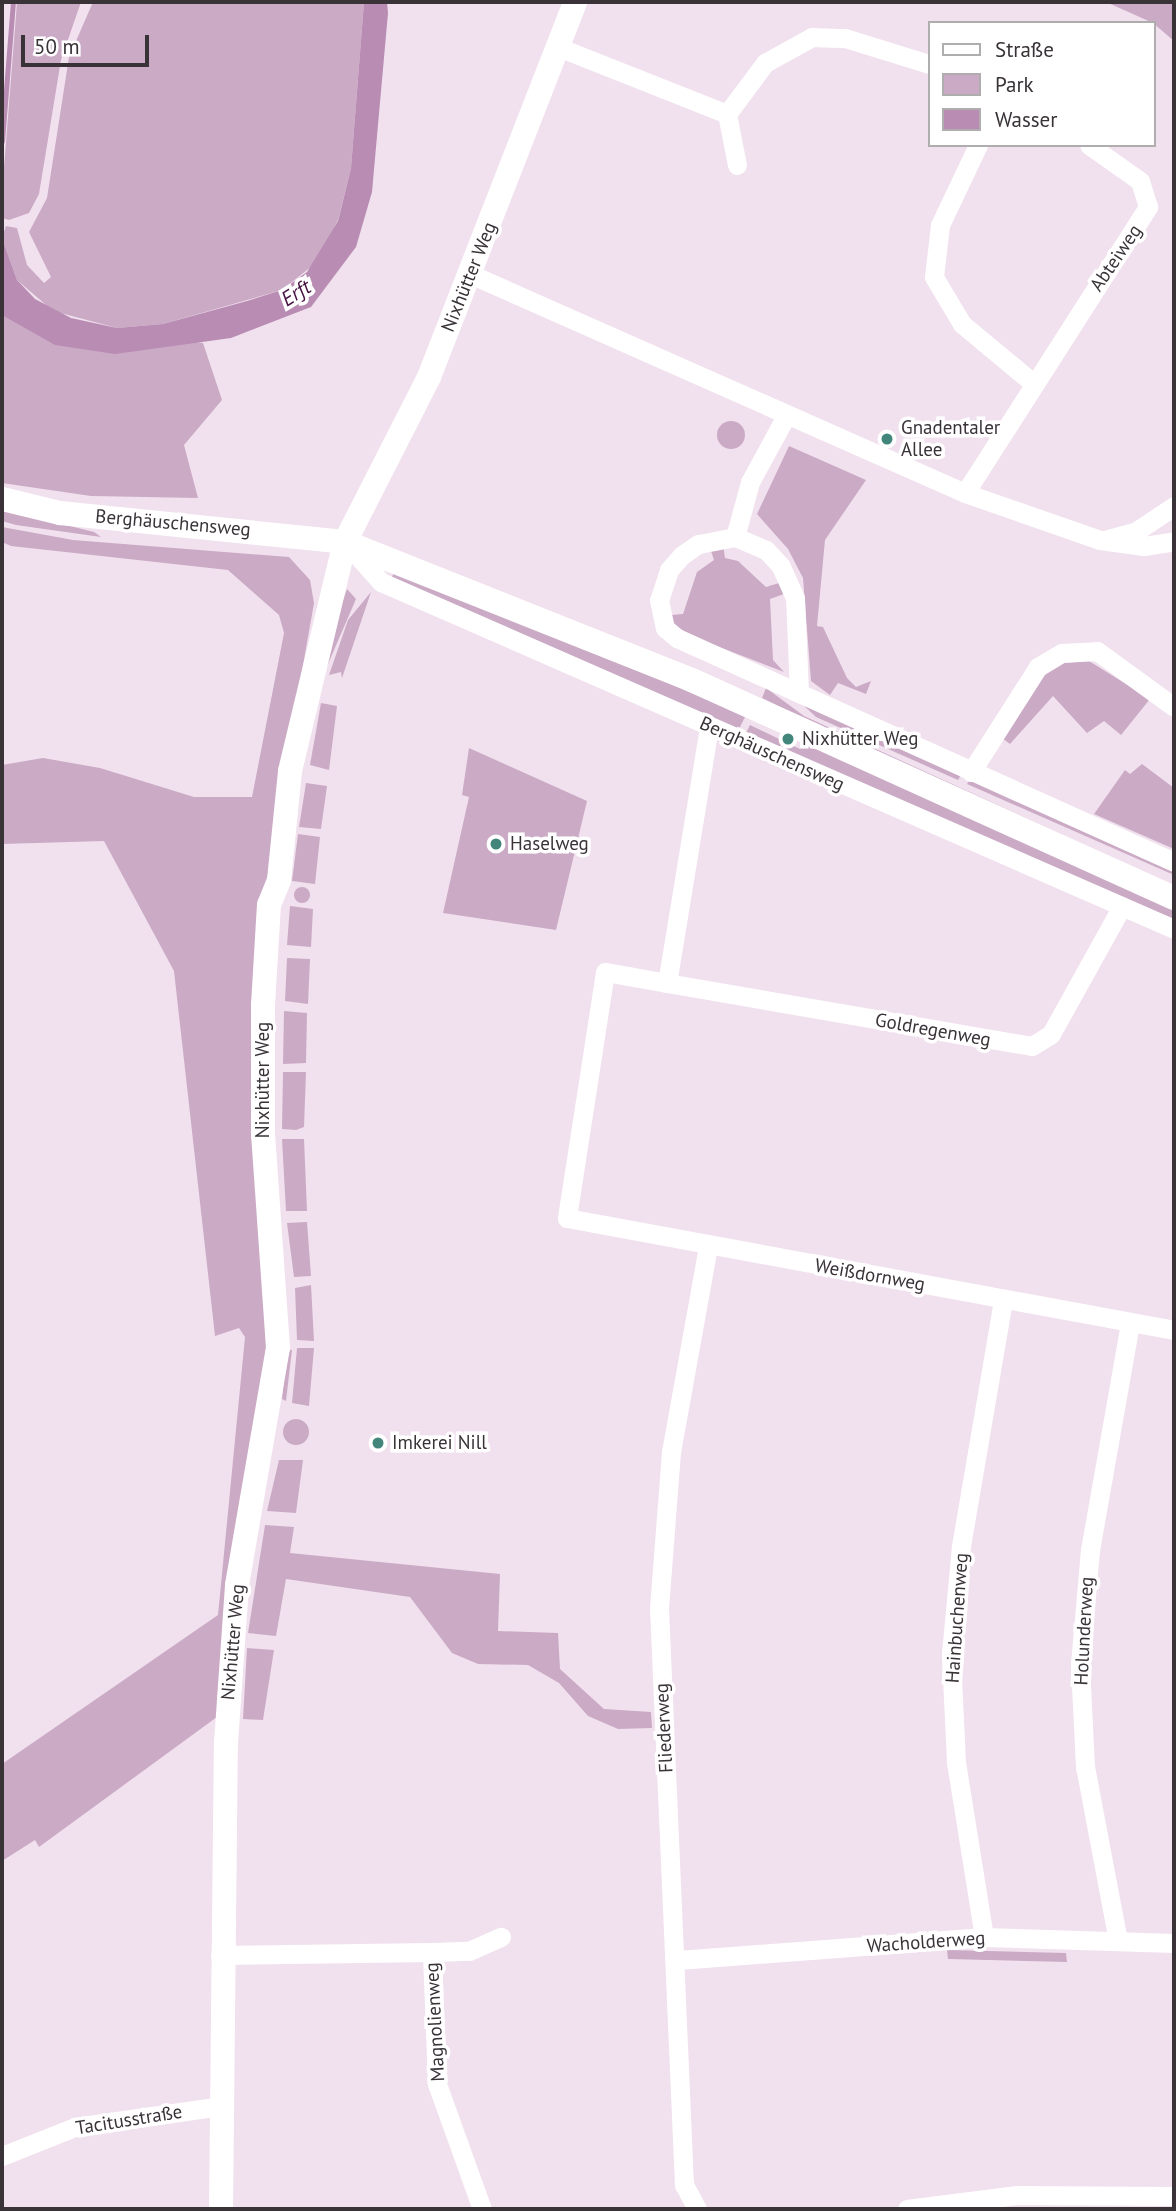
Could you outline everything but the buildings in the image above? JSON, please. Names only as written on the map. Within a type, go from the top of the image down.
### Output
[{"type":"main road","name":"Nixhütter Weg","points":[[221,2209],[220,1955],[230,1654],[278,1348],[263,1132],[269,905],[279,880],[290,771],[345,542],[429,376],[575,2]]},
{"type":"main road","name":"Berghäuschensweg","points":[[2,499],[60,513],[345,542],[692,680],[1174,898]]},
{"type":"street","points":[[737,165],[727,114],[765,62],[812,37],[845,38],[928,64]]},
{"type":"street","points":[[558,47],[727,114]]},
{"type":"street","points":[[977,147],[940,225],[934,276],[962,324],[1034,383]]},
{"type":"street","name":"Abteiweg","points":[[965,493],[1148,208],[1140,181],[1092,147]]},
{"type":"street","points":[[470,274],[965,493],[1101,540],[1144,546],[1174,541]]},
{"type":"street","points":[[735,537],[750,482],[786,416]]},
{"type":"street","points":[[1101,540],[1136,531],[1174,506]]},
{"type":"street","points":[[799,693],[791,581],[766,550],[735,537],[698,544],[669,570],[659,600],[663,622],[677,638],[971,772],[1174,862]]},
{"type":"street","name":"Berghäuschensweg","points":[[345,542],[381,582],[1174,929]]},
{"type":"street","points":[[971,772],[1038,667],[1061,653],[1097,651],[1174,707]]},
{"type":"street","points":[[667,983],[709,727]]},
{"type":"street","name":"Goldregenweg","points":[[667,983],[1032,1046],[1051,1034],[1122,906]]},
{"type":"street","name":"Weißdornweg","points":[[667,983],[605,972],[567,1218],[708,1247],[1174,1330]]},
{"type":"street","name":"Fliederweg","points":[[697,2209],[684,2185],[674,1984],[678,1960],[659,1608],[671,1452],[708,1247]]},
{"type":"street","name":"Hainbuchenweg","points":[[984,1937],[956,1762],[951,1654],[958,1570],[1003,1299]]},
{"type":"street","name":"Holunderweg","points":[[1118,1941],[1085,1767],[1080,1664],[1090,1550],[1130,1321]]},
{"type":"street","name":"Magnolienweg","points":[[220,1955],[469,1951],[501,1937]]},
{"type":"street","name":"Wacholderweg","points":[[678,1960],[984,1937],[1174,1943]]},
{"type":"street","name":"Magnolienweg","points":[[432,1952],[439,2094],[482,2209]]},
{"type":"street","name":"Tacitusstraße","points":[[2,2156],[75,2127],[220,2106]]},
{"type":"street","points":[[907,2209],[1017,2195],[1174,2196]]},
{"type":"street","points":[[1172,2209],[1174,2203]]},
{"type":"green space","points":[[17,2],[81,2],[61,60],[39,194],[29,213],[9,220],[2,218],[2,193]]},
{"type":"green space","points":[[93,2],[364,2],[351,168],[338,220],[317,262],[282,290],[163,324],[117,328],[53,311],[17,280],[2,238],[6,226],[17,228],[27,265],[44,283],[51,277],[29,232],[47,198],[69,57]]},
{"type":"green space","points":[[1106,2],[1174,2],[1174,41],[1155,25],[1155,21],[1149,21]]},
{"type":"green space","points":[[2,315],[203,343],[222,400],[184,445],[198,498],[91,496],[2,483]]},
{"type":"green space","points":[[731,421],[741,425],[745,435],[741,445],[731,449],[721,445],[717,435],[721,425]]},
{"type":"green space","points":[[789,446],[866,480],[825,540],[817,626],[823,627],[847,678],[856,687],[871,681],[866,694],[838,683],[830,695],[811,681],[803,578],[788,549],[757,514]]},
{"type":"green space","points":[[2,509],[94,532],[101,537],[16,525],[2,521]]},
{"type":"green space","points":[[2,527],[73,540],[289,557],[310,580],[314,603],[276,818],[267,1347],[217,1717],[39,1847],[35,1840],[2,1861],[2,1764],[218,1615],[245,1337],[239,1328],[215,1336],[174,971],[104,841],[2,844],[2,765],[43,758],[100,768],[194,797],[252,797],[284,633],[279,615],[228,570],[11,546],[2,542]]},
{"type":"green space","points":[[723,545],[725,558],[738,561],[766,587],[779,583],[784,594],[770,599],[773,660],[784,672],[683,633],[672,622],[671,615],[683,614],[697,572],[714,560],[710,548]]},
{"type":"green space","points":[[394,572],[581,644],[745,717],[739,729],[392,577]]},
{"type":"green space","points":[[347,589],[356,599],[325,671],[332,631]]},
{"type":"green space","points":[[371,592],[342,678],[341,672],[329,675],[348,620]]},
{"type":"green space","points":[[1089,661],[1150,699],[1121,735],[1104,721],[1087,733],[1053,696],[1010,744],[1002,738],[1044,675],[1064,663]]},
{"type":"green space","points":[[766,688],[804,716],[1174,886],[778,706],[762,698]]},
{"type":"green space","points":[[800,702],[961,775],[958,780],[816,717]]},
{"type":"green space","points":[[321,703],[337,706],[329,770],[310,765]]},
{"type":"green space","points":[[750,725],[800,749],[803,742],[1174,908],[1174,921],[746,733]]},
{"type":"green space","name":"Haselweg","points":[[469,748],[587,801],[556,930],[443,913],[469,797],[462,795]]},
{"type":"green space","points":[[1142,764],[1174,788],[1174,849],[1094,814],[1125,770],[1130,774]]},
{"type":"green space","points":[[970,779],[1174,871],[1174,875],[967,784]]},
{"type":"green space","points":[[306,783],[327,786],[321,829],[299,827]]},
{"type":"green space","points":[[298,834],[320,837],[315,884],[292,881]]},
{"type":"green space","points":[[302,887],[308,889],[308,901],[302,903],[296,901],[294,895],[296,889]]},
{"type":"green space","points":[[290,906],[313,909],[311,947],[287,945]]},
{"type":"green space","points":[[287,958],[310,959],[308,1004],[285,1001]]},
{"type":"green space","points":[[284,1011],[307,1013],[306,1063],[283,1064]]},
{"type":"green space","points":[[283,1072],[306,1072],[304,1127],[296,1130],[282,1129]]},
{"type":"green space","points":[[282,1139],[304,1139],[307,1211],[286,1211]]},
{"type":"green space","points":[[307,1222],[311,1276],[294,1277],[287,1223]]},
{"type":"green space","points":[[311,1285],[314,1341],[297,1340],[295,1288]]},
{"type":"green space","points":[[297,1348],[314,1348],[309,1406],[292,1403]]},
{"type":"green space","points":[[287,1350],[292,1350],[286,1401],[282,1399]]},
{"type":"green space","points":[[296,1419],[305,1423],[309,1432],[305,1441],[296,1445],[287,1441],[283,1432],[287,1423]]},
{"type":"green space","points":[[279,1460],[303,1460],[296,1513],[267,1511]]},
{"type":"green space","points":[[265,1525],[294,1527],[290,1553],[500,1574],[498,1631],[558,1633],[560,1669],[604,1709],[651,1712],[652,1728],[618,1729],[588,1716],[559,1683],[528,1665],[478,1664],[452,1653],[410,1597],[286,1579],[276,1636],[248,1633]]},
{"type":"green space","points":[[247,1648],[274,1650],[263,1720],[243,1719]]},
{"type":"green space","points":[[947,1950],[1066,1953],[1067,1962],[948,1959]]},
{"type":"water","name":"Erft","points":[[364,2],[387,2],[388,13],[372,192],[356,247],[311,307],[231,338],[115,354],[55,345],[2,315],[2,238],[17,280],[35,299],[71,318],[117,328],[163,324],[247,301],[282,290],[307,272],[338,221],[351,168]]},
{"type":"waterway","points":[[2,141],[13,2]]},
{"type":"place","name":"Gnadentaler Allee","points":[[887,439]]},
{"type":"place","name":"Nixhütter Weg","points":[[788,739]]},
{"type":"place","name":"Haselweg","points":[[496,844]]},
{"type":"place","name":"Imkerei Nill","points":[[378,1443]]}]
